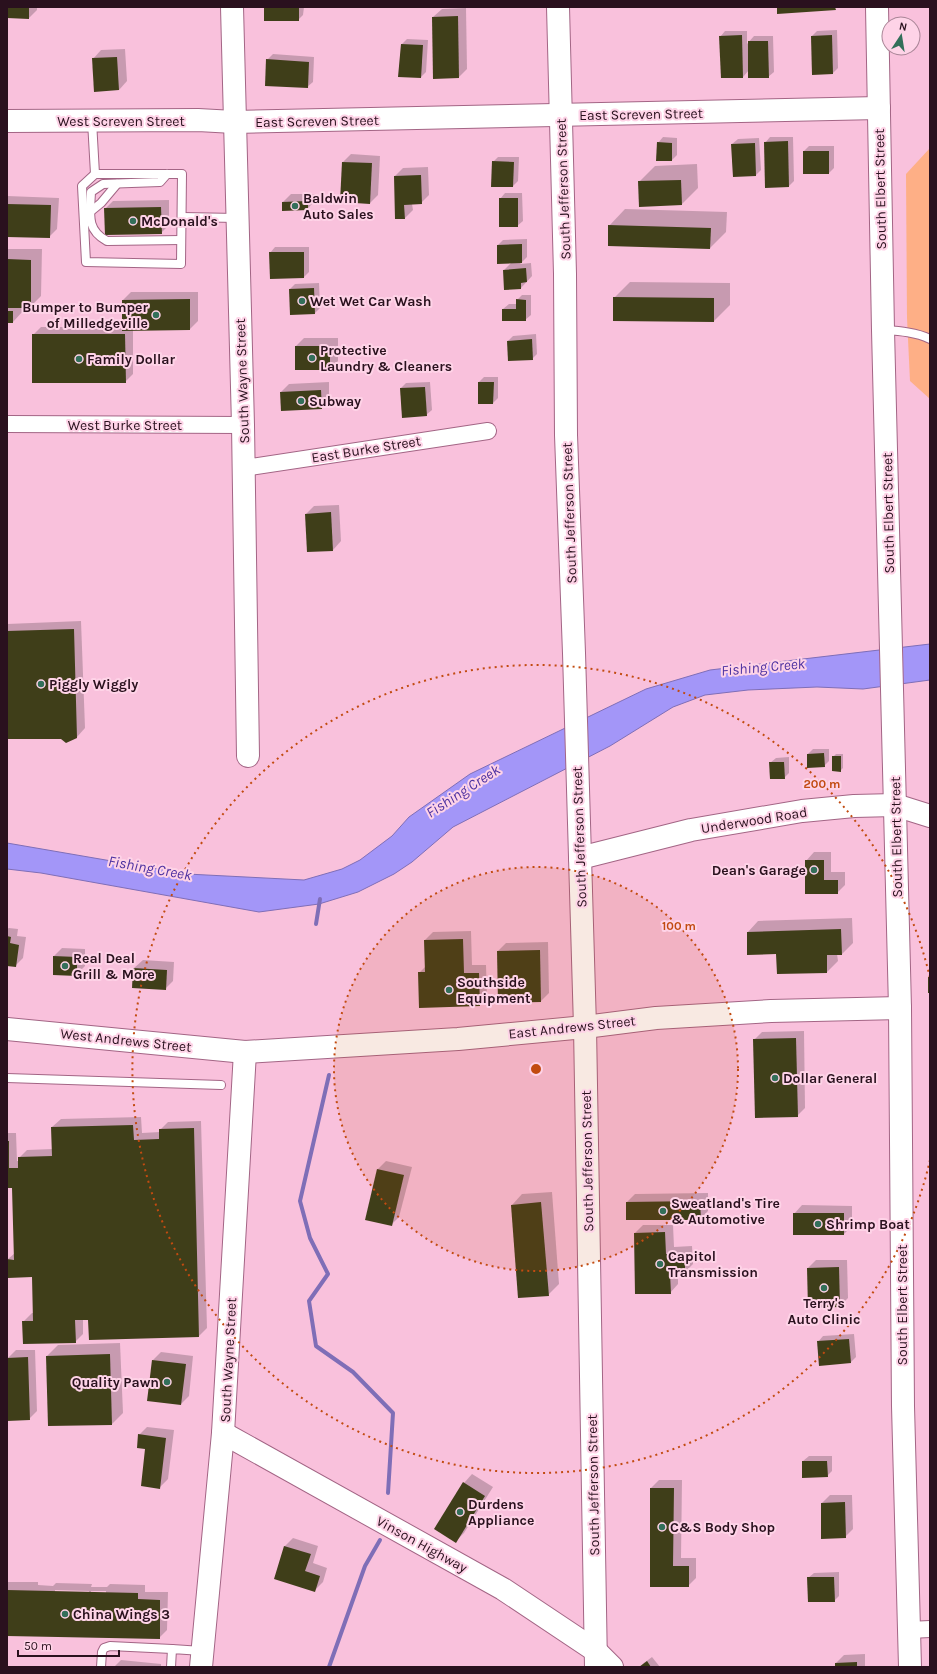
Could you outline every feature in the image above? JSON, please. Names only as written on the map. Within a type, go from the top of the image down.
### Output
[{"type":"street","name":"South Wayne Street","points":[[232,7],[244,468],[248,756]]},
{"type":"street","name":"South Jefferson Street","points":[[558,7],[565,274],[566,435],[585,1027],[596,1659]]},
{"type":"street","name":"South Elbert Street","points":[[877,7],[883,330],[900,1008],[903,1406],[920,1629],[910,1667]]},
{"type":"street","name":"East Screven Street","points":[[234,122],[879,108]]},
{"type":"street","name":"West Screven Street","points":[[7,121],[198,120],[234,122]]},
{"type":"street","name":"West Burke Street","points":[[7,424],[243,425]]},
{"type":"street","name":"East Burke Street","points":[[244,468],[488,431]]},
{"type":"street","name":"Underwood Road","points":[[580,858],[691,830],[802,811],[895,806],[930,816]]},
{"type":"street","name":"East Andrews Street","points":[[245,1052],[450,1039],[585,1027],[656,1018],[771,1011],[900,1008]]},
{"type":"street","name":"West Andrews Street","points":[[7,1029],[245,1052]]},
{"type":"street","name":"South Wayne Street","points":[[202,1659],[223,1433],[245,1052]]},
{"type":"street","name":"Vinson Highway","points":[[223,1433],[503,1589],[596,1659],[612,1667]]},
{"type":"lane","points":[[92,121],[95,174]]},
{"type":"lane","points":[[95,174],[167,174],[182,174],[181,264],[86,262],[82,186],[95,174]]},
{"type":"lane","points":[[167,174],[160,182],[103,184],[91,192],[91,227],[100,237],[107,241],[181,240]]},
{"type":"lane","points":[[90,212],[101,204],[116,184]]},
{"type":"lane","points":[[182,217],[237,218]]},
{"type":"lane","points":[[883,330],[901,331],[924,336],[930,339]]},
{"type":"lane","points":[[7,1078],[221,1085]]},
{"type":"lane","points":[[101,1667],[102,1652],[104,1648],[110,1646],[172,1649],[202,1659]]},
{"type":"lane","points":[[171,1667],[172,1649]]},
{"type":"shaded area","points":[[930,148],[930,399],[910,381],[907,318],[906,174]]},
{"type":"water","name":"Fishing Creek","points":[[930,644],[930,680],[863,689],[817,687],[748,690],[705,695],[673,707],[610,746],[453,827],[412,862],[394,874],[358,892],[319,904],[259,912],[41,873],[7,869],[7,843],[187,874],[304,880],[342,869],[360,860],[392,836],[409,817],[470,774],[646,689],[710,670]]},
{"type":"building","points":[[7,7],[29,7],[29,19],[7,18]]},
{"type":"building","points":[[264,7],[299,7],[299,21],[264,21]]},
{"type":"building","points":[[777,7],[835,7],[836,10],[777,14]]},
{"type":"building","points":[[458,16],[459,78],[433,79],[432,17]]},
{"type":"building","points":[[742,35],[743,78],[721,78],[719,36]]},
{"type":"building","points":[[832,35],[833,74],[812,75],[811,36]]},
{"type":"building","points":[[748,41],[768,41],[769,78],[748,78]]},
{"type":"building","points":[[401,44],[423,45],[421,78],[398,77]]},
{"type":"building","points":[[117,57],[119,90],[94,92],[92,58]]},
{"type":"building","points":[[266,59],[309,62],[308,88],[265,86]]},
{"type":"building","points":[[788,141],[789,187],[765,188],[764,142]]},
{"type":"building","points":[[657,142],[672,143],[672,161],[656,161]]},
{"type":"building","points":[[755,143],[756,176],[733,177],[731,144]]},
{"type":"building","points":[[803,151],[829,151],[829,174],[803,174]]},
{"type":"building","points":[[492,161],[514,162],[513,187],[491,187]]},
{"type":"building","points":[[342,162],[372,163],[370,204],[340,202]]},
{"type":"building","points":[[421,175],[422,204],[404,205],[405,219],[395,219],[394,176]]},
{"type":"building","points":[[681,180],[682,205],[639,207],[638,181]]},
{"type":"building","points":[[499,198],[518,198],[518,227],[499,227]]},
{"type":"building","name":"Baldwin Auto Sales","points":[[308,201],[308,210],[282,211],[282,202]]},
{"type":"building","points":[[7,204],[51,205],[50,238],[7,237]]},
{"type":"building","name":"McDonald's","points":[[161,207],[162,234],[105,235],[104,208]]},
{"type":"building","points":[[608,225],[711,228],[710,249],[608,246]]},
{"type":"building","points":[[522,244],[522,263],[497,264],[497,245]]},
{"type":"building","points":[[269,252],[304,252],[304,278],[270,279]]},
{"type":"building","points":[[7,259],[31,260],[31,308],[7,308]]},
{"type":"building","points":[[526,268],[527,282],[521,283],[521,289],[504,290],[503,270]]},
{"type":"building","name":"Wet Wet Car Wash","points":[[314,288],[315,314],[290,315],[289,289]]},
{"type":"building","points":[[613,297],[714,298],[714,322],[613,321]]},
{"type":"building","name":"Bumper to Bumper of Milledgeville","points":[[190,299],[190,330],[122,331],[122,300]]},
{"type":"building","points":[[516,299],[526,300],[526,321],[502,321],[502,309],[516,309]]},
{"type":"building","points":[[7,311],[13,311],[13,323],[7,323]]},
{"type":"building","name":"Family Dollar","points":[[32,334],[125,334],[126,383],[32,383]]},
{"type":"building","points":[[532,339],[533,360],[508,361],[507,341]]},
{"type":"building","name":"Protective Laundry & Cleaners","points":[[295,346],[330,346],[330,370],[295,370]]},
{"type":"building","points":[[478,382],[494,382],[493,404],[478,404]]},
{"type":"building","points":[[425,387],[427,416],[402,418],[400,388]]},
{"type":"building","name":"Subway","points":[[321,390],[322,409],[281,411],[280,392]]},
{"type":"building","points":[[331,512],[333,551],[307,552],[305,514]]},
{"type":"building","name":"Piggly Wiggly","points":[[74,629],[77,738],[66,743],[61,739],[7,739],[7,631]]},
{"type":"building","points":[[824,753],[825,767],[807,768],[807,754]]},
{"type":"building","points":[[832,756],[841,756],[841,772],[832,771]]},
{"type":"building","points":[[769,762],[784,762],[785,779],[770,779]]},
{"type":"building","name":"Dean's Garage","points":[[805,860],[824,860],[824,880],[838,880],[838,894],[805,894]]},
{"type":"building","points":[[841,929],[842,955],[827,955],[827,973],[777,974],[776,954],[747,955],[747,932]]},
{"type":"building","points":[[7,936],[11,937],[10,943],[19,945],[16,967],[7,966]]},
{"type":"building","name":"Southside Equipment","points":[[463,939],[464,973],[479,973],[480,1006],[419,1008],[418,972],[425,972],[424,940]]},
{"type":"building","points":[[540,950],[541,1002],[498,1003],[497,951]]},
{"type":"building","name":"Real Deal Grill & More","points":[[53,956],[77,957],[77,976],[53,975]]},
{"type":"building","points":[[133,968],[167,970],[166,990],[132,988]]},
{"type":"building","points":[[928,977],[930,977],[930,993],[928,993]]},
{"type":"building","name":"Dollar General","points":[[796,1038],[798,1117],[755,1118],[753,1039]]},
{"type":"building","points":[[133,1125],[134,1140],[159,1139],[159,1129],[194,1128],[199,1337],[89,1340],[88,1320],[75,1320],[76,1343],[23,1344],[22,1321],[33,1321],[32,1277],[8,1278],[7,1259],[14,1260],[12,1188],[7,1188],[7,1141],[9,1141],[9,1168],[18,1168],[18,1157],[52,1156],[51,1127]]},
{"type":"building","points":[[377,1169],[404,1175],[392,1226],[365,1220]]},
{"type":"building","name":"Sweatland's Tire & Automotive","points":[[700,1201],[701,1220],[626,1220],[626,1202]]},
{"type":"building","points":[[541,1202],[549,1296],[518,1298],[511,1205]]},
{"type":"building","name":"Shrimp Boat","points":[[793,1213],[844,1213],[844,1235],[793,1235]]},
{"type":"building","name":"Capitol Transmission","points":[[665,1232],[666,1254],[685,1254],[685,1273],[670,1273],[671,1294],[635,1294],[634,1233]]},
{"type":"building","name":"Terry's Auto Clinic","points":[[839,1267],[840,1307],[808,1308],[807,1268]]},
{"type":"building","points":[[849,1339],[851,1363],[819,1366],[817,1341]]},
{"type":"building","points":[[110,1354],[112,1425],[48,1426],[46,1356]]},
{"type":"building","points":[[28,1357],[30,1420],[7,1421],[7,1358]]},
{"type":"building","name":"Quality Pawn","points":[[152,1360],[186,1364],[181,1405],[147,1401]]},
{"type":"building","points":[[138,1434],[166,1438],[160,1489],[141,1486],[145,1449],[137,1448]]},
{"type":"building","points":[[802,1461],[827,1461],[828,1477],[802,1478]]},
{"type":"building","name":"Durdens Appliance","points":[[463,1482],[485,1496],[456,1543],[434,1529]]},
{"type":"building","name":"C&S Body Shop","points":[[650,1488],[674,1488],[673,1566],[689,1566],[689,1587],[650,1587]]},
{"type":"building","points":[[845,1502],[846,1538],[821,1539],[821,1503]]},
{"type":"building","points":[[284,1546],[311,1554],[305,1571],[320,1576],[315,1592],[274,1579]]},
{"type":"building","points":[[807,1577],[834,1577],[835,1602],[808,1602]]},
{"type":"building","points":[[7,1590],[138,1593],[138,1599],[160,1600],[160,1639],[7,1636]]},
{"type":"building","points":[[647,1661],[651,1667],[639,1667]]},
{"type":"building","points":[[857,1662],[857,1667],[835,1667],[835,1663]]},
{"type":"waterway","points":[[316,924],[320,899]]},
{"type":"waterway","points":[[329,1075],[300,1201],[310,1238],[328,1274],[309,1301],[316,1346],[353,1372],[393,1413],[388,1493]]},
{"type":"waterway","points":[[329,1667],[365,1566],[380,1540]]},
{"type":"place","name":"Baldwin Auto Sales","points":[[295,206]]},
{"type":"place","name":"McDonald's","points":[[133,221]]},
{"type":"place","name":"Wet Wet Car Wash","points":[[302,301]]},
{"type":"place","name":"Bumper to Bumper of Milledgeville","points":[[156,315]]},
{"type":"place","name":"Protective Laundry & Cleaners","points":[[312,358]]},
{"type":"place","name":"Family Dollar","points":[[79,359]]},
{"type":"place","name":"Subway","points":[[301,401]]},
{"type":"place","name":"Piggly Wiggly","points":[[41,684]]},
{"type":"place","name":"Dean's Garage","points":[[814,870]]},
{"type":"place","name":"Real Deal Grill & More","points":[[65,966]]},
{"type":"place","name":"Southside Equipment","points":[[449,990]]},
{"type":"place","name":"Dollar General","points":[[775,1078]]},
{"type":"place","name":"Sweatland's Tire & Automotive","points":[[663,1211]]},
{"type":"place","name":"Shrimp Boat","points":[[818,1224]]},
{"type":"place","name":"Capitol Transmission","points":[[660,1264]]},
{"type":"place","name":"Terry's Auto Clinic","points":[[824,1288]]},
{"type":"place","name":"Quality Pawn","points":[[167,1382]]},
{"type":"place","name":"Durdens Appliance","points":[[460,1512]]},
{"type":"place","name":"C&S Body Shop","points":[[662,1527]]},
{"type":"place","name":"China Wings 3","points":[[65,1614]]}]
